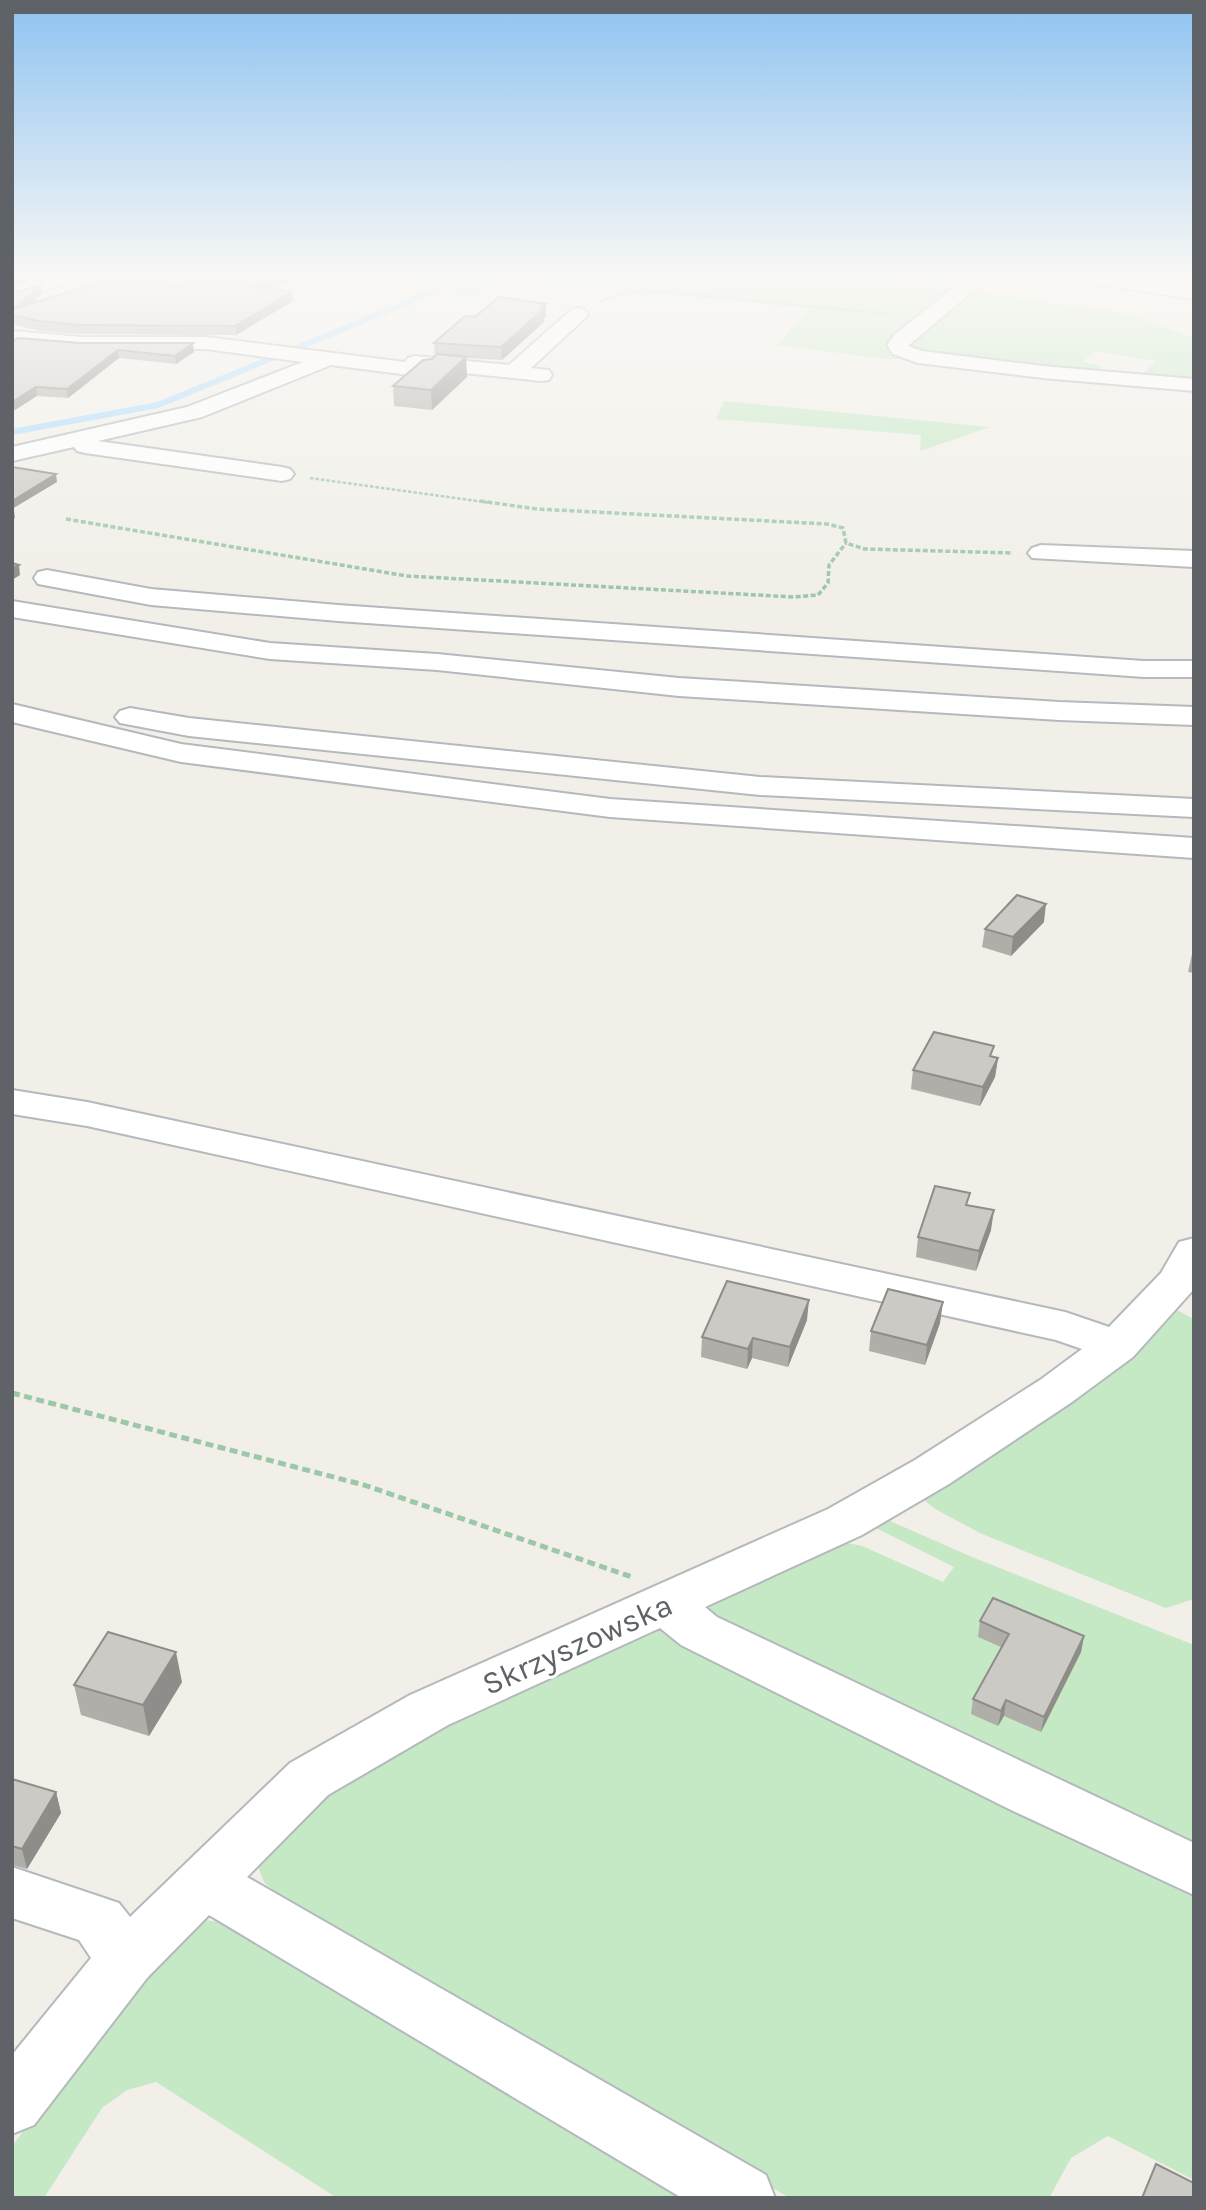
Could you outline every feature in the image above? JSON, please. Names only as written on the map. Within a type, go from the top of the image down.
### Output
[{"type":"street","points":[[12,454],[194,412],[269,381]]},
{"type":"street","points":[[1151,381],[1194,385]]},
{"type":"street","points":[[70,441],[88,447],[282,474]]},
{"type":"street","points":[[1041,553],[1194,559]]},
{"type":"street","points":[[47,578],[151,597],[326,612],[1116,667],[1194,669]]},
{"type":"street","points":[[12,609],[270,650],[437,662],[679,687],[1059,711],[1194,716]]},
{"type":"street","points":[[12,690],[177,725],[690,780],[1194,808]]},
{"type":"street","points":[[12,713],[181,753],[610,808],[1194,848]]},
{"type":"street","points":[[12,1102],[87,1114],[790,1266],[1065,1327],[1118,1346]]},
{"type":"street","name":"Skrzyszowska","points":[[13,2103],[126,1959],[309,1779],[429,1710],[845,1521],[932,1472],[1056,1391],[1118,1346],[1177,1282],[1194,1252]]},
{"type":"street","points":[[668,1603],[699,1631],[1194,1870]]},
{"type":"street","points":[[204,1882],[743,2198]]},
{"type":"street","points":[[12,1892],[99,1921],[126,1959]]},
{"type":"path","points":[[66,519],[407,576],[794,597],[818,595],[828,583],[829,565],[846,543],[843,528],[827,524],[537,509],[282,474]]},
{"type":"path","points":[[846,543],[865,549],[1041,553]]},
{"type":"path","points":[[12,1393],[364,1485],[640,1580],[668,1603]]},
{"type":"green space","points":[[724,401],[990,427],[920,451],[921,435],[716,419]]},
{"type":"green space","points":[[1173,1308],[1194,1319],[1194,1599],[1166,1608],[982,1534],[937,1510],[918,1496]]},
{"type":"green space","points":[[881,1517],[972,1557],[1194,1645],[1194,1854],[711,1619],[707,1601],[838,1541],[862,1546],[943,1582],[954,1567],[868,1524]]},
{"type":"green space","points":[[654,1626],[683,1637],[1194,1881],[1194,2180],[1108,2136],[1071,2158],[1049,2198],[790,2198],[308,1924],[264,1882],[255,1859],[297,1819],[343,1784],[442,1723]]},
{"type":"green space","points":[[196,1919],[227,1923],[703,2198],[337,2198],[156,2082],[127,2090],[102,2108],[44,2198],[12,2198],[12,2147],[35,2114]]},
{"type":"building","points":[[12,381],[77,381],[67,389],[36,387],[12,402]]},
{"type":"building","points":[[399,381],[440,381],[431,390],[393,386]]},
{"type":"building","points":[[12,467],[56,474],[12,501]]},
{"type":"building","points":[[1017,895],[1046,904],[1013,937],[985,929]]},
{"type":"building","points":[[934,1032],[994,1046],[990,1056],[998,1058],[983,1087],[913,1070]]},
{"type":"building","points":[[935,1186],[970,1193],[966,1205],[994,1210],[979,1251],[918,1237]]},
{"type":"building","points":[[727,1281],[809,1300],[790,1347],[753,1338],[748,1349],[702,1337]]},
{"type":"building","points":[[888,1289],[943,1302],[927,1345],[871,1331]]},
{"type":"building","points":[[993,1598],[1084,1636],[1044,1717],[1006,1700],[1001,1711],[973,1699],[1009,1634],[980,1621]]},
{"type":"building","points":[[108,1632],[176,1652],[143,1705],[74,1685]]},
{"type":"building","points":[[12,1779],[56,1792],[22,1849],[12,1846]]},
{"type":"building","points":[[1156,2164],[1194,2183],[1194,2198],[1142,2198]]},
{"type":"waterway","points":[[12,432],[158,405],[216,381]]}]
